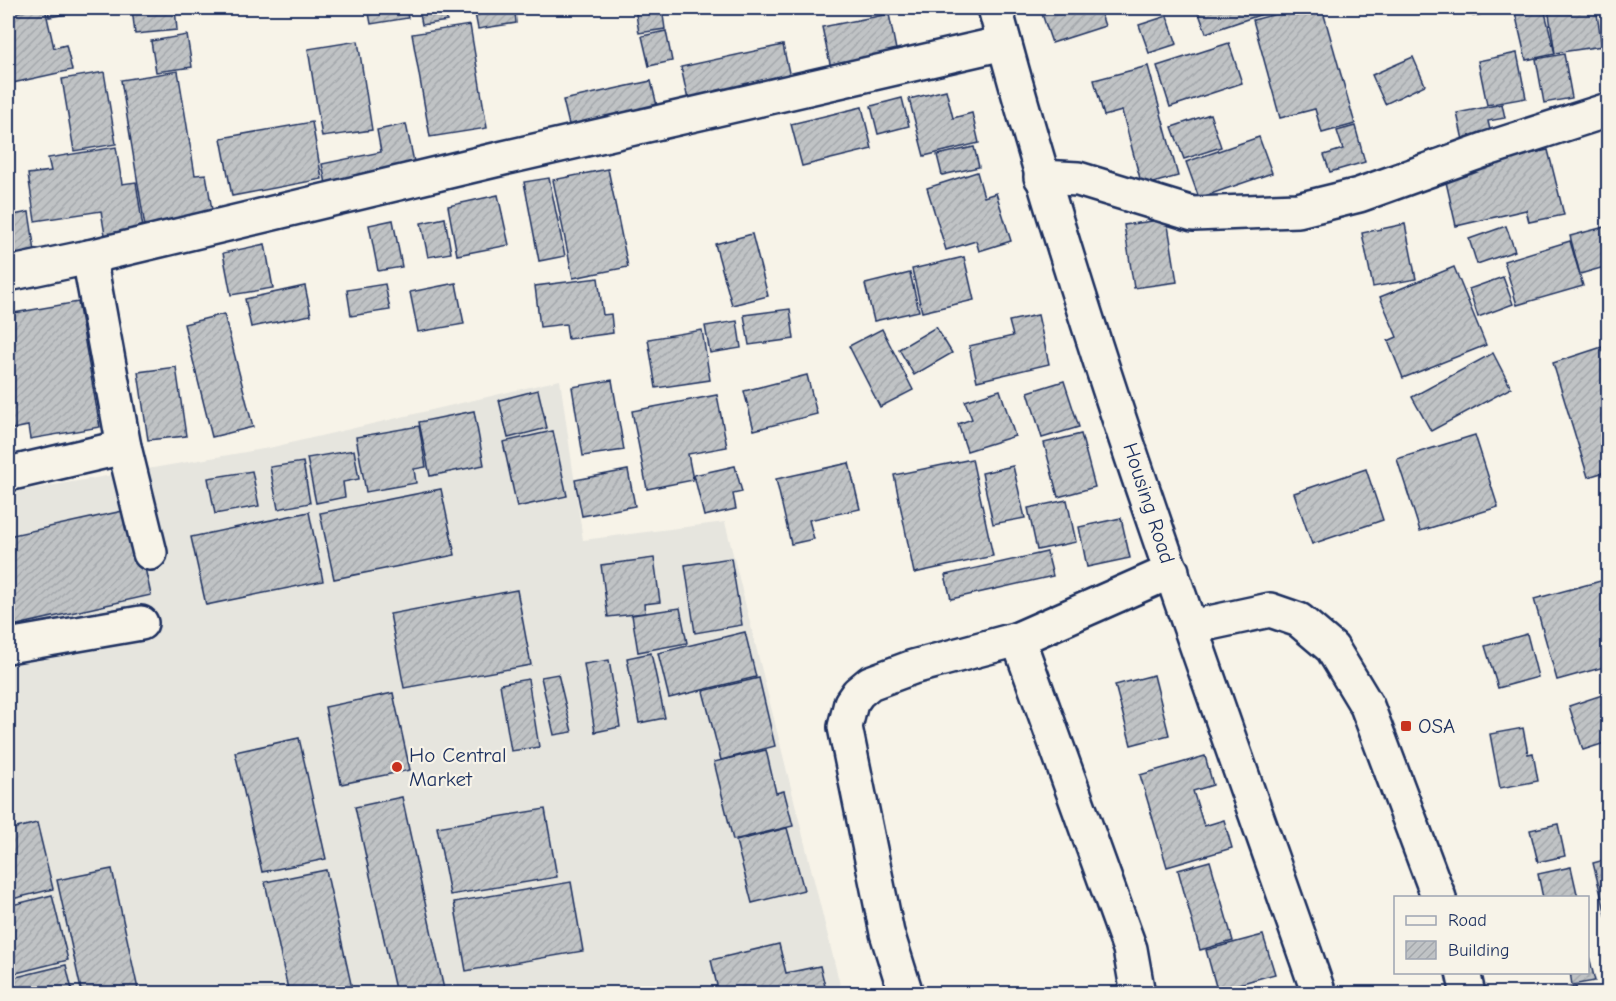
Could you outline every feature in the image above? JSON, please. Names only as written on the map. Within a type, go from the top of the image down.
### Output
[{"type":"street","name":"Housing Road","points":[[995,8],[1041,177],[1191,627],[1319,993]]},
{"type":"street","points":[[8,274],[1004,43]]},
{"type":"street","points":[[1041,177],[1078,179],[1193,214],[1298,210],[1359,195],[1486,149],[1608,110]]},
{"type":"street","points":[[89,257],[124,447],[150,553]]},
{"type":"street","points":[[8,474],[124,447]]},
{"type":"street","points":[[906,993],[887,933],[845,727],[851,703],[858,693],[881,679],[913,667],[1018,639],[1172,571]]},
{"type":"street","points":[[1191,627],[1270,610],[1299,620],[1332,648],[1367,706],[1439,896]]},
{"type":"street","points":[[8,646],[141,623]]},
{"type":"street","points":[[1018,639],[1130,949],[1138,993]]},
{"type":"street","points":[[1463,974],[1468,993]]},
{"type":"shaded area","name":"Ho Central Market","points":[[560,380],[583,540],[725,522],[842,993],[8,994],[8,493],[269,448]]},
{"type":"building","points":[[45,8],[54,48],[66,45],[72,70],[8,84],[8,14]]},
{"type":"building","points":[[48,8],[89,8],[89,10],[49,17]]},
{"type":"building","points":[[132,8],[175,8],[177,30],[135,34]]},
{"type":"building","points":[[368,8],[406,8],[408,18],[371,24]]},
{"type":"building","points":[[419,8],[464,8],[446,11],[447,21],[422,25]]},
{"type":"building","points":[[474,8],[537,8],[515,11],[516,23],[478,29]]},
{"type":"building","points":[[635,8],[662,8],[665,29],[639,33]]},
{"type":"building","points":[[1040,8],[1099,8],[1105,26],[1052,43]]},
{"type":"building","points":[[1197,8],[1280,8],[1206,33]]},
{"type":"building","points":[[1299,8],[1322,8],[1355,124],[1322,133],[1315,109],[1280,118],[1253,20]]},
{"type":"building","points":[[1471,8],[1508,8],[1473,16]]},
{"type":"building","points":[[1514,8],[1544,8],[1555,54],[1526,60]]},
{"type":"building","points":[[1548,8],[1596,8],[1602,46],[1555,53]]},
{"type":"building","points":[[889,14],[898,60],[832,73],[822,27]]},
{"type":"building","points":[[1167,16],[1177,44],[1149,53],[1139,25]]},
{"type":"building","points":[[470,25],[487,128],[430,137],[412,34]]},
{"type":"building","points":[[666,31],[672,61],[649,66],[642,36]]},
{"type":"building","points":[[187,35],[192,67],[156,72],[151,41]]},
{"type":"building","points":[[358,41],[372,130],[322,137],[308,49]]},
{"type":"building","points":[[1229,43],[1242,83],[1170,107],[1157,66]]},
{"type":"building","points":[[783,45],[792,87],[690,109],[681,67]]},
{"type":"building","points":[[1517,53],[1526,98],[1487,105],[1478,61]]},
{"type":"building","points":[[1564,54],[1572,98],[1544,103],[1536,59]]},
{"type":"building","points":[[1413,57],[1425,85],[1385,104],[1372,75]]},
{"type":"building","points":[[1148,66],[1178,176],[1142,186],[1122,111],[1104,116],[1094,80]]},
{"type":"building","points":[[178,71],[195,175],[206,174],[213,216],[145,227],[121,80]]},
{"type":"building","points":[[104,72],[116,144],[74,151],[62,79]]},
{"type":"building","points":[[651,81],[659,114],[571,133],[563,100]]},
{"type":"building","points":[[946,90],[953,118],[972,113],[979,143],[924,156],[909,99]]},
{"type":"building","points":[[902,98],[909,126],[878,134],[871,106]]},
{"type":"building","points":[[1502,104],[1505,118],[1488,121],[1491,134],[1463,140],[1457,113]]},
{"type":"building","points":[[862,107],[872,149],[802,166],[791,124]]},
{"type":"building","points":[[1210,114],[1221,147],[1184,159],[1172,127]]},
{"type":"building","points":[[312,122],[322,179],[232,196],[221,138]]},
{"type":"building","points":[[406,124],[417,176],[328,194],[322,164],[381,152],[377,130]]},
{"type":"building","points":[[1355,126],[1365,162],[1330,172],[1324,155],[1343,149],[1337,131]]},
{"type":"building","points":[[1259,137],[1272,173],[1199,198],[1186,162]]},
{"type":"building","points":[[116,147],[122,184],[136,182],[144,235],[106,241],[101,211],[35,221],[28,174],[51,171],[48,158]]},
{"type":"building","points":[[974,147],[979,167],[942,175],[937,155]]},
{"type":"building","points":[[1548,150],[1564,215],[1529,222],[1526,210],[1456,226],[1444,173]]},
{"type":"building","points":[[608,169],[628,267],[573,278],[553,180]]},
{"type":"building","points":[[977,172],[984,197],[996,193],[1011,241],[979,251],[976,241],[946,250],[927,188]]},
{"type":"building","points":[[549,178],[565,256],[539,261],[524,182]]},
{"type":"building","points":[[498,195],[509,245],[457,255],[448,206]]},
{"type":"building","points":[[29,212],[36,258],[8,262],[8,216]]},
{"type":"building","points":[[445,218],[451,253],[428,257],[421,223]]},
{"type":"building","points":[[1167,219],[1177,282],[1134,288],[1124,225]]},
{"type":"building","points":[[393,220],[402,267],[378,271],[369,225]]},
{"type":"building","points":[[1405,224],[1416,279],[1373,287],[1362,233]]},
{"type":"building","points":[[1506,226],[1515,251],[1477,264],[1469,239]]},
{"type":"building","points":[[1608,226],[1608,266],[1580,274],[1570,236]]},
{"type":"building","points":[[752,234],[768,296],[732,305],[715,244]]},
{"type":"building","points":[[1570,241],[1583,286],[1517,305],[1504,261]]},
{"type":"building","points":[[265,244],[273,288],[231,295],[223,253]]},
{"type":"building","points":[[964,257],[974,300],[922,312],[912,269]]},
{"type":"building","points":[[1454,267],[1486,345],[1403,378],[1388,341],[1397,337],[1380,297]]},
{"type":"building","points":[[910,273],[919,311],[874,321],[865,284]]},
{"type":"building","points":[[1503,277],[1513,304],[1478,317],[1469,289]]},
{"type":"building","points":[[598,278],[603,315],[611,314],[613,333],[568,339],[566,324],[540,327],[535,286]]},
{"type":"building","points":[[456,283],[464,324],[418,332],[410,292]]},
{"type":"building","points":[[385,284],[390,310],[351,316],[347,290]]},
{"type":"building","points":[[305,286],[311,315],[251,327],[245,299]]},
{"type":"building","points":[[78,302],[100,427],[30,439],[28,426],[8,430],[8,314]]},
{"type":"building","points":[[790,309],[794,339],[749,345],[744,315]]},
{"type":"building","points":[[224,314],[253,427],[212,437],[184,324]]},
{"type":"building","points":[[1038,315],[1049,364],[977,381],[969,346],[1013,336],[1009,321]]},
{"type":"building","points":[[737,321],[741,348],[710,353],[705,326]]},
{"type":"building","points":[[936,327],[952,353],[914,375],[899,349]]},
{"type":"building","points":[[882,329],[913,390],[880,407],[849,346]]},
{"type":"building","points":[[702,330],[710,380],[656,388],[648,339]]},
{"type":"building","points":[[1602,347],[1608,367],[1608,471],[1588,477],[1553,363]]},
{"type":"building","points":[[1493,353],[1511,388],[1431,431],[1412,397]]},
{"type":"building","points":[[176,367],[186,436],[148,440],[138,372]]},
{"type":"building","points":[[807,375],[817,414],[754,430],[744,391]]},
{"type":"building","points":[[612,380],[624,450],[583,456],[572,387]]},
{"type":"building","points":[[1064,381],[1079,427],[1042,438],[1028,392]]},
{"type":"building","points":[[538,390],[547,428],[508,438],[499,400]]},
{"type":"building","points":[[1000,390],[1015,436],[967,451],[958,424],[972,419],[965,401]]},
{"type":"building","points":[[717,395],[727,447],[688,454],[693,480],[647,489],[632,411]]},
{"type":"building","points":[[474,411],[484,465],[430,476],[419,422]]},
{"type":"building","points":[[419,426],[426,467],[414,469],[416,483],[366,492],[356,437]]},
{"type":"building","points":[[553,431],[567,496],[517,507],[503,442]]},
{"type":"building","points":[[1081,434],[1095,487],[1058,497],[1044,443]]},
{"type":"building","points":[[1475,435],[1498,507],[1420,531],[1397,459]]},
{"type":"building","points":[[354,450],[359,479],[343,482],[345,497],[316,503],[307,458]]},
{"type":"building","points":[[972,459],[993,556],[914,573],[894,475]]},
{"type":"building","points":[[303,462],[310,503],[278,509],[270,467]]},
{"type":"building","points":[[849,463],[860,509],[809,520],[814,539],[791,544],[776,479]]},
{"type":"building","points":[[735,466],[742,492],[733,494],[736,509],[704,516],[694,475]]},
{"type":"building","points":[[1013,466],[1025,518],[993,524],[982,473]]},
{"type":"building","points":[[1366,469],[1383,520],[1312,544],[1294,493]]},
{"type":"building","points":[[628,470],[635,506],[582,516],[575,480]]},
{"type":"building","points":[[252,471],[259,506],[215,514],[208,478]]},
{"type":"building","points":[[441,489],[455,555],[334,579],[320,513]]},
{"type":"building","points":[[1067,500],[1076,542],[1037,550],[1028,508]]},
{"type":"building","points":[[132,509],[151,595],[8,627],[8,536]]},
{"type":"building","points":[[309,512],[323,581],[206,605],[191,537]]},
{"type":"building","points":[[1121,518],[1130,558],[1087,567],[1079,527]]},
{"type":"building","points":[[1047,552],[1053,576],[951,599],[945,575]]},
{"type":"building","points":[[654,558],[660,602],[644,604],[645,613],[608,617],[601,565]]},
{"type":"building","points":[[731,558],[742,625],[695,633],[685,565]]},
{"type":"building","points":[[1608,579],[1608,666],[1557,680],[1534,599]]},
{"type":"building","points":[[517,590],[531,665],[404,688],[390,614]]},
{"type":"building","points":[[680,608],[687,643],[638,652],[632,615]]},
{"type":"building","points":[[745,632],[756,677],[669,698],[658,653]]},
{"type":"building","points":[[1527,634],[1538,677],[1498,688],[1485,646]]},
{"type":"building","points":[[651,653],[665,718],[639,723],[627,658]]},
{"type":"building","points":[[609,660],[620,727],[595,732],[584,664]]},
{"type":"building","points":[[558,674],[572,732],[554,735],[541,677]]},
{"type":"building","points":[[1154,675],[1169,735],[1131,745],[1115,685]]},
{"type":"building","points":[[759,678],[775,746],[721,760],[703,691]]},
{"type":"building","points":[[528,679],[539,747],[511,751],[500,684]]},
{"type":"building","points":[[393,693],[410,770],[341,784],[325,707]]},
{"type":"building","points":[[1608,693],[1608,742],[1583,750],[1569,706]]},
{"type":"building","points":[[1523,728],[1528,754],[1533,753],[1538,781],[1500,788],[1490,734]]},
{"type":"building","points":[[299,738],[326,859],[262,872],[235,752]]},
{"type":"building","points":[[766,750],[776,793],[784,791],[793,826],[733,840],[714,762]]},
{"type":"building","points":[[1205,756],[1213,785],[1193,791],[1204,826],[1224,820],[1232,848],[1167,867],[1140,775]]},
{"type":"building","points":[[402,797],[445,994],[396,994],[355,807]]},
{"type":"building","points":[[545,809],[557,877],[450,895],[437,827]]},
{"type":"building","points":[[37,823],[53,889],[8,900],[8,830]]},
{"type":"building","points":[[1558,824],[1565,856],[1538,862],[1530,830]]},
{"type":"building","points":[[787,828],[804,890],[752,903],[736,841]]},
{"type":"building","points":[[1608,859],[1608,923],[1593,863]]},
{"type":"building","points":[[1210,861],[1233,941],[1200,950],[1178,870]]},
{"type":"building","points":[[1571,867],[1578,896],[1543,896],[1538,874]]},
{"type":"building","points":[[112,869],[139,994],[82,994],[57,880]]},
{"type":"building","points":[[326,870],[353,993],[289,994],[265,882]]},
{"type":"building","points":[[571,882],[583,951],[466,971],[454,902]]},
{"type":"building","points":[[52,895],[68,960],[8,975],[8,906]]},
{"type":"building","points":[[1263,935],[1275,974],[1217,990],[1206,950]]},
{"type":"building","points":[[779,944],[786,973],[820,966],[827,994],[719,994],[711,960]]},
{"type":"building","points":[[1589,956],[1595,981],[1572,985],[1570,974],[1589,974]]},
{"type":"building","points":[[66,965],[73,994],[8,994],[8,979]]},
{"type":"building","points":[[1275,987],[1277,994],[1256,994]]},
{"type":"building","points":[[1576,987],[1578,994],[1547,994]]},
{"type":"place","name":"OSA","points":[[1406,726]]},
{"type":"place","name":"Ho Central Market","points":[[397,767]]}]
